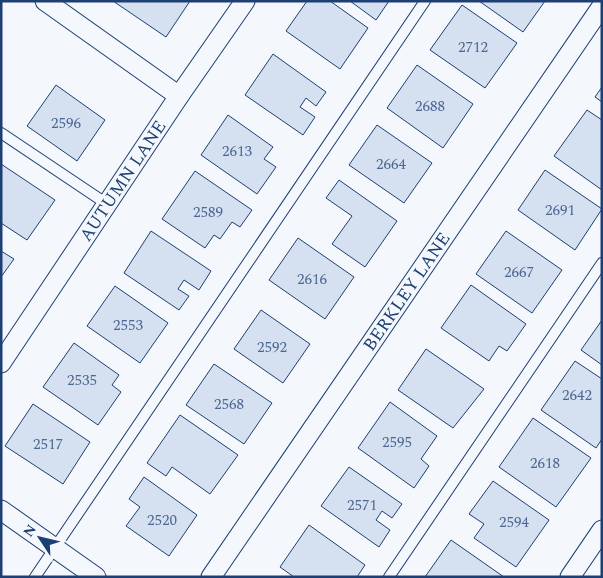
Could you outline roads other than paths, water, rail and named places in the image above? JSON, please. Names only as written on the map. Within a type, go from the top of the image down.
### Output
[{"type":"street","points":[[45,1],[179,96]]},
{"type":"street","name":"AUTUMN LANE","points":[[1,363],[179,96],[245,1]]},
{"type":"street","name":"BERKLEY LANE","points":[[211,577],[602,6]]},
{"type":"street","points":[[1,510],[96,577]]},
{"type":"street","points":[[570,577],[602,530]]},
{"type":"lane","points":[[35,577],[425,1]]},
{"type":"lane","points":[[1,133],[107,204]]},
{"type":"lane","points":[[389,577],[602,263]]}]
